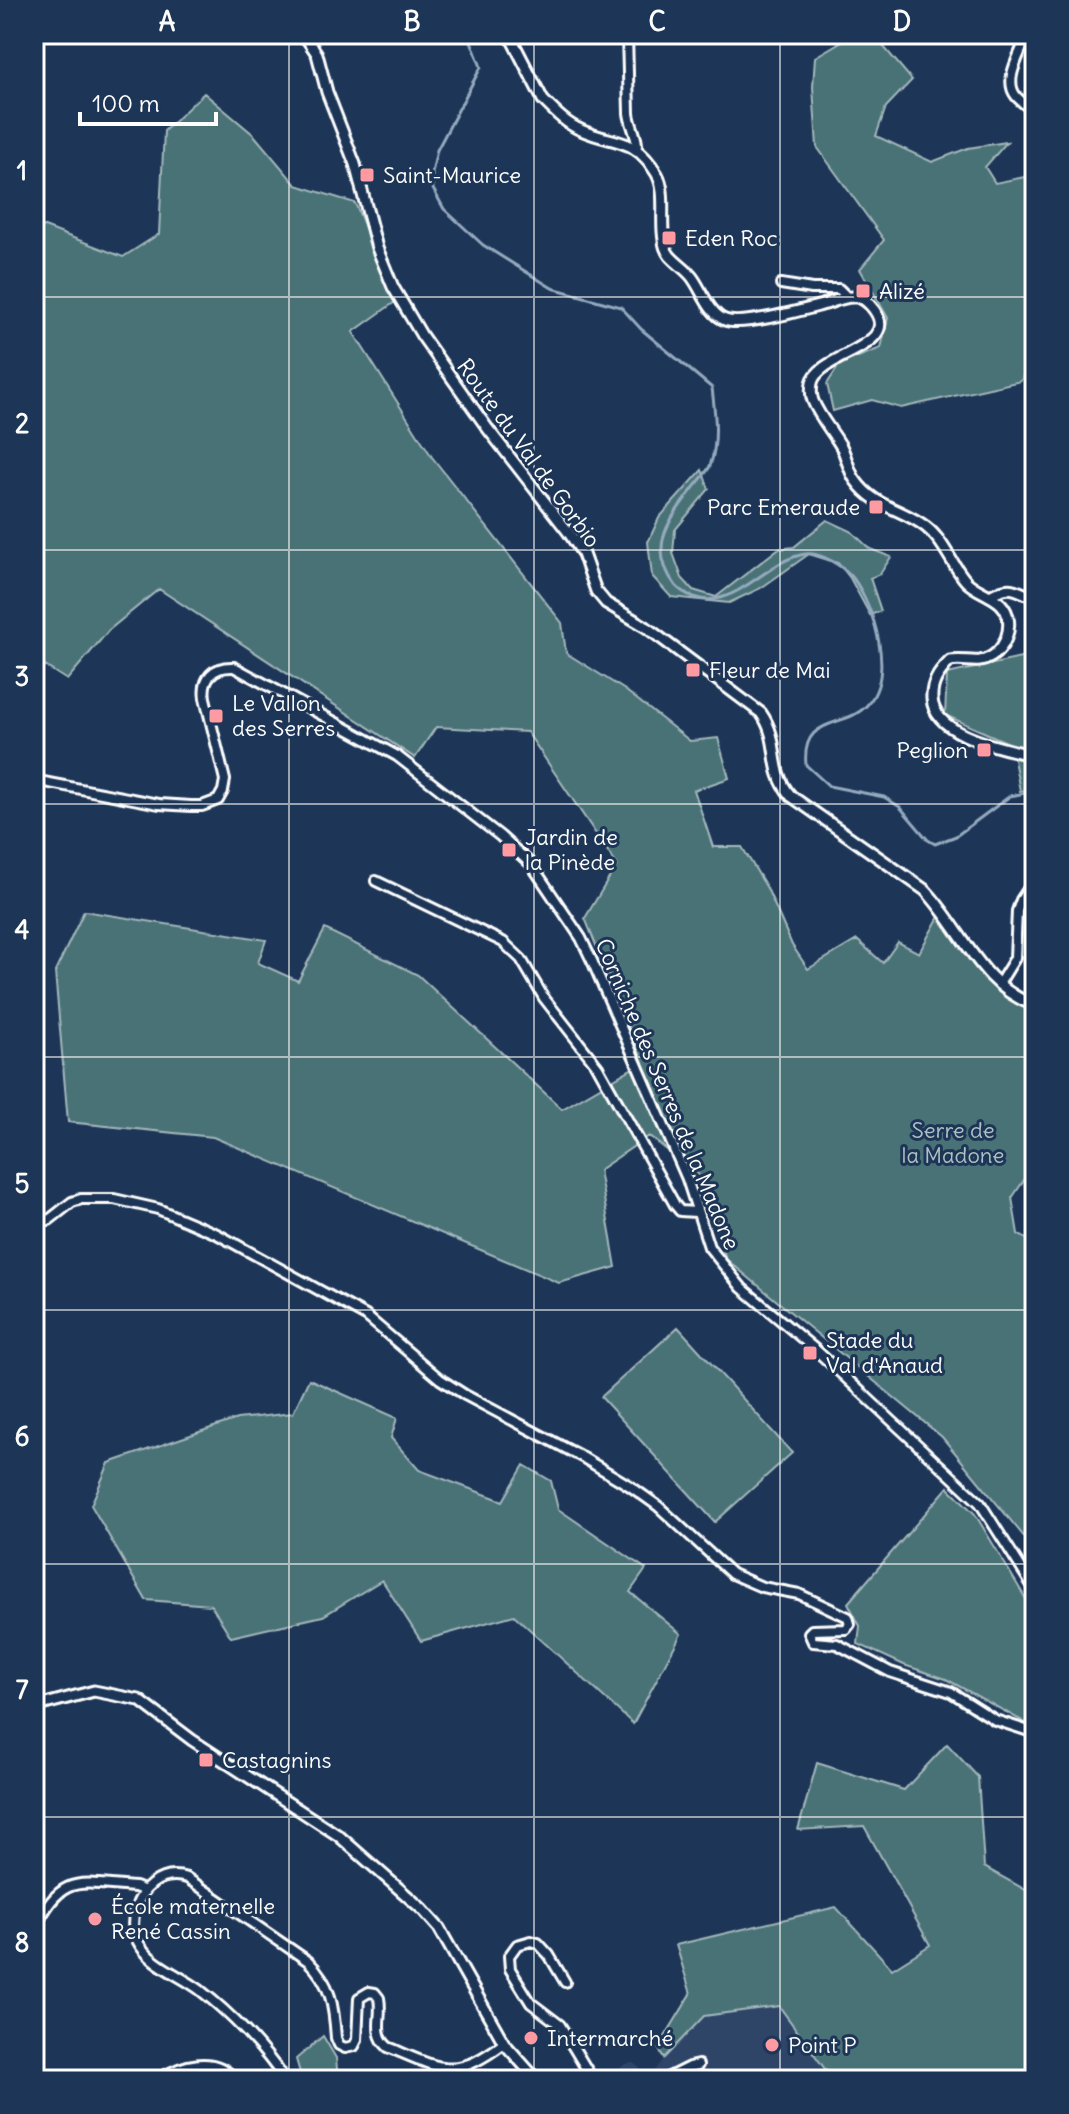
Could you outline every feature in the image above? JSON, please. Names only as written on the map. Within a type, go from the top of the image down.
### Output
[{"type":"street","name":"Route du Val de Gorbio","points":[[298,34],[307,39],[317,54],[327,92],[355,164],[377,248],[408,314],[488,429],[569,533],[583,554],[596,591],[614,610],[646,627],[761,713],[773,732],[778,776],[791,796],[925,890],[999,984],[1035,1005]]},
{"type":"street","points":[[509,34],[550,108],[579,130],[617,139],[636,150],[658,176],[664,242],[669,255],[691,275],[722,319],[733,322],[778,315],[847,297],[861,297],[876,312],[879,324],[876,335],[868,345],[834,360],[816,375],[812,382],[813,402],[842,449],[853,478],[861,488],[893,511],[925,526],[935,535],[966,581],[999,602],[1007,612],[1007,636],[1000,649],[981,661],[950,661],[936,679],[932,691],[933,705],[943,724],[987,742],[1035,756]]},
{"type":"street","points":[[627,34],[630,126],[638,142],[636,150]]},
{"type":"street","points":[[1027,34],[1013,74],[1012,88],[1015,95],[1035,113]]},
{"type":"street","points":[[781,284],[839,289],[847,297]]},
{"type":"street","points":[[989,596],[1002,588],[1013,588],[1035,598]]},
{"type":"street","name":"Corniche des Serres de la Madone","points":[[34,780],[159,804],[202,806],[218,800],[225,780],[204,685],[208,677],[224,667],[234,667],[397,756],[520,853],[541,877],[581,938],[593,963],[687,1179],[709,1247],[742,1288],[816,1350],[980,1503],[1035,1590]]},
{"type":"street","points":[[999,984],[1015,958],[1017,911],[1035,879]]},
{"type":"street","points":[[376,881],[503,942],[521,959],[544,998],[598,1067],[675,1205],[680,1211],[696,1212]]},
{"type":"street","points":[[34,1221],[49,1220],[72,1202],[81,1199],[114,1199],[158,1209],[217,1234],[366,1316],[440,1379],[465,1395],[630,1486],[658,1506],[732,1574],[762,1587],[799,1594],[848,1617],[850,1624],[846,1629],[812,1630],[809,1633],[813,1642],[837,1644],[890,1672],[951,1692],[995,1720],[1035,1733]]},
{"type":"street","points":[[34,1707],[94,1691],[139,1700],[192,1740],[311,1816],[347,1843],[422,1909],[439,1928],[504,2043],[537,2080]]},
{"type":"street","points":[[285,2080],[274,2063],[209,1999],[161,1966],[137,1941],[133,1919],[145,1891],[152,1884],[178,1875],[187,1878],[308,1961],[330,1991],[336,2038],[339,2045],[345,2048],[354,2046],[357,2040],[358,2003],[363,1994],[369,1992],[379,1998],[379,2034],[382,2042],[440,2068],[466,2067],[504,2043]]},
{"type":"street","points":[[34,1930],[52,1897],[69,1885],[135,1887],[145,1891]]},
{"type":"street","points":[[565,1982],[538,1943],[517,1945],[509,1956],[510,1969],[526,1998],[560,2025],[593,2080]]},
{"type":"street","points":[[158,2080],[185,2066],[208,2064],[221,2067],[235,2080]]},
{"type":"street","points":[[663,2080],[698,2065]]},
{"type":"shaded area","points":[[779,2006],[825,2066],[817,2080],[602,2080],[626,2064],[635,2063],[649,2079],[664,2058],[704,2016]]},
{"type":"green space","points":[[854,34],[873,34],[912,80],[886,107],[876,136],[932,162],[968,148],[1007,142],[985,167],[995,183],[1035,175],[1035,347],[1021,381],[901,408],[872,400],[833,411],[827,384],[840,364],[881,348],[888,318],[860,269],[884,240],[817,147],[813,87],[815,57]]},
{"type":"green space","name":"Serre de la Madone","points":[[204,93],[254,135],[296,185],[355,203],[395,302],[353,332],[432,457],[562,623],[566,653],[625,690],[690,741],[718,738],[729,778],[694,790],[713,847],[742,847],[767,888],[792,945],[808,969],[857,940],[883,963],[898,942],[919,953],[941,913],[980,971],[1003,993],[1035,1012],[1035,1164],[1012,1198],[1018,1234],[1035,1244],[1035,1379],[1031,1424],[1035,1432],[1035,1550],[942,1437],[726,1259],[699,1175],[649,1136],[599,1170],[616,1267],[559,1283],[213,1137],[68,1122],[55,972],[84,911],[266,940],[258,963],[298,981],[325,929],[418,975],[562,1109],[643,1062],[585,918],[617,865],[527,732],[436,727],[415,758],[159,589],[109,630],[67,680],[34,659],[34,223],[123,257],[159,234],[164,131]]},
{"type":"green space","points":[[702,470],[709,489],[675,530],[673,553],[682,578],[693,590],[716,597],[778,549],[794,547],[827,520],[851,531],[870,549],[891,557],[880,574],[870,578],[881,611],[870,615],[838,563],[809,554],[761,588],[729,603],[671,597],[652,576],[648,542],[659,518]]},
{"type":"green space","points":[[1035,655],[1035,789],[1020,791],[1011,744],[945,715],[947,674]]},
{"type":"green space","points":[[678,1327],[792,1453],[715,1522],[601,1397]]},
{"type":"green space","points":[[309,1379],[397,1418],[391,1438],[419,1470],[503,1501],[524,1465],[551,1481],[558,1509],[646,1569],[630,1592],[681,1634],[633,1724],[514,1615],[421,1641],[382,1580],[323,1616],[231,1637],[211,1605],[146,1600],[91,1505],[109,1463],[237,1419],[293,1413]]},
{"type":"green space","points":[[948,1487],[975,1514],[1035,1614],[1035,1728],[946,1679],[904,1665],[858,1644],[860,1626],[848,1603]]},
{"type":"green space","points":[[947,1744],[978,1777],[984,1867],[1035,1895],[1035,2080],[833,2080],[779,2006],[704,2016],[664,2058],[658,2048],[691,1994],[676,1945],[836,1907],[892,1969],[930,1945],[864,1826],[798,1830],[817,1763],[904,1790]]},
{"type":"green space","points":[[323,2036],[336,2058],[338,2080],[302,2080],[296,2059]]},
{"type":"waterway","points":[[465,34],[481,67],[437,150],[432,173],[433,189],[444,209],[483,245],[552,288],[621,307],[641,329],[712,388],[715,437],[710,466],[675,513],[664,536],[663,560],[676,586],[694,597],[715,599],[739,590],[783,562],[812,554],[832,561],[849,574],[861,590],[874,622],[881,658],[876,691],[859,712],[827,725],[810,738],[806,765],[829,786],[884,797],[900,807],[935,844],[956,836],[1010,796],[1035,791]]},
{"type":"place","name":"Saint-Maurice","points":[[367,175]]},
{"type":"place","name":"Eden Roc","points":[[669,238]]},
{"type":"place","name":"Alizé","points":[[863,291]]},
{"type":"place","name":"Parc Emeraude","points":[[876,507]]},
{"type":"place","name":"Fleur de Mai","points":[[693,670]]},
{"type":"place","name":"Le Vallon des Serres","points":[[216,716]]},
{"type":"place","name":"Peglion","points":[[984,750]]},
{"type":"place","name":"Jardin de la Pinède","points":[[509,850]]},
{"type":"place","name":"Stade du Val d'Anaud","points":[[810,1353]]},
{"type":"place","name":"Castagnins","points":[[206,1760]]},
{"type":"place","name":"École maternelle René Cassin","points":[[95,1919]]},
{"type":"place","name":"Intermarché","points":[[531,2038]]},
{"type":"place","name":"Point P","points":[[772,2045]]}]
